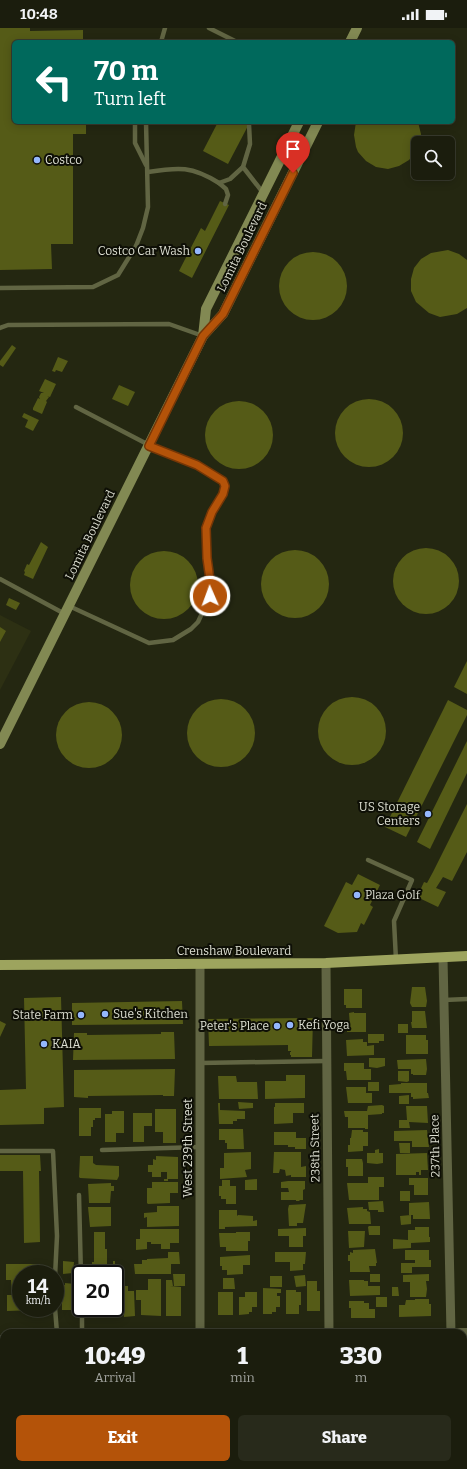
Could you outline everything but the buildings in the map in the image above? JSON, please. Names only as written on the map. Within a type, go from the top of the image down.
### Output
[{"type":"main road","points":[[351,40],[357,28]]},
{"type":"main road","name":"Lomita Boulevard","points":[[203,336],[206,309],[298,124]]},
{"type":"main road","name":"Lomita Boulevard","points":[[0,744],[6,727],[67,610],[203,336],[223,314],[317,124]]},
{"type":"main road","name":"Crenshaw Boulevard","points":[[0,965],[326,963],[467,956]]},
{"type":"street","name":"237th Place","points":[[443,958],[451,1329]]},
{"type":"street","name":"238th Street","points":[[326,963],[329,1329]]},
{"type":"street","name":"West 239th Street","points":[[200,964],[200,1329]]},
{"type":"lane","points":[[161,40],[164,28]]},
{"type":"lane","points":[[209,28],[233,40]]},
{"type":"lane","points":[[135,124],[135,143],[148,169]]},
{"type":"lane","points":[[0,288],[93,287],[118,275],[136,246],[143,228],[148,207],[146,124]]},
{"type":"lane","points":[[219,183],[230,179],[243,167],[250,144],[249,124]]},
{"type":"lane","points":[[243,167],[264,194]]},
{"type":"lane","points":[[148,169],[168,168],[192,170],[208,176],[226,189],[228,195],[225,204]]},
{"type":"lane","points":[[0,328],[8,325],[169,324],[203,336]]},
{"type":"lane","points":[[0,579],[67,610],[149,643],[173,640],[191,629],[198,622],[206,606],[210,596],[211,587],[207,558],[206,528],[212,512],[223,494],[225,486],[223,481],[197,465],[149,446],[76,407]]},
{"type":"lane","points":[[368,860],[412,880],[394,921],[396,960]]},
{"type":"lane","points":[[444,1000],[467,999]]},
{"type":"lane","points":[[200,1063],[326,1061]]},
{"type":"lane","points":[[102,1150],[200,1147]]},
{"type":"lane","points":[[0,1151],[53,1151],[57,1236],[56,1265]]},
{"type":"lane","points":[[79,1195],[81,1265]]},
{"type":"lane","points":[[56,1317],[58,1329]]},
{"type":"lane","points":[[82,1317],[82,1329]]},
{"type":"shaded area","points":[[0,615],[31,631],[0,690]]},
{"type":"place","name":"Costco","points":[[37,160]]},
{"type":"place","name":"Costco Car Wash","points":[[198,251]]},
{"type":"place","name":"US Storage Centers","points":[[428,814]]},
{"type":"place","name":"Plaza Golf","points":[[357,895]]},
{"type":"place","name":"Sue's Kitchen","points":[[105,1014]]},
{"type":"place","name":"State Farm","points":[[81,1015]]},
{"type":"place","name":"Kefi Yoga","points":[[290,1025]]},
{"type":"place","name":"Peter's Place","points":[[277,1026]]},
{"type":"place","name":"KAIA","points":[[44,1044]]},
{"type":"route","points":[[210,596],[211,587],[207,558],[206,528],[212,512],[223,494],[225,486],[223,481],[197,465],[181,460],[149,446],[203,336],[223,314],[293,173]]}]
